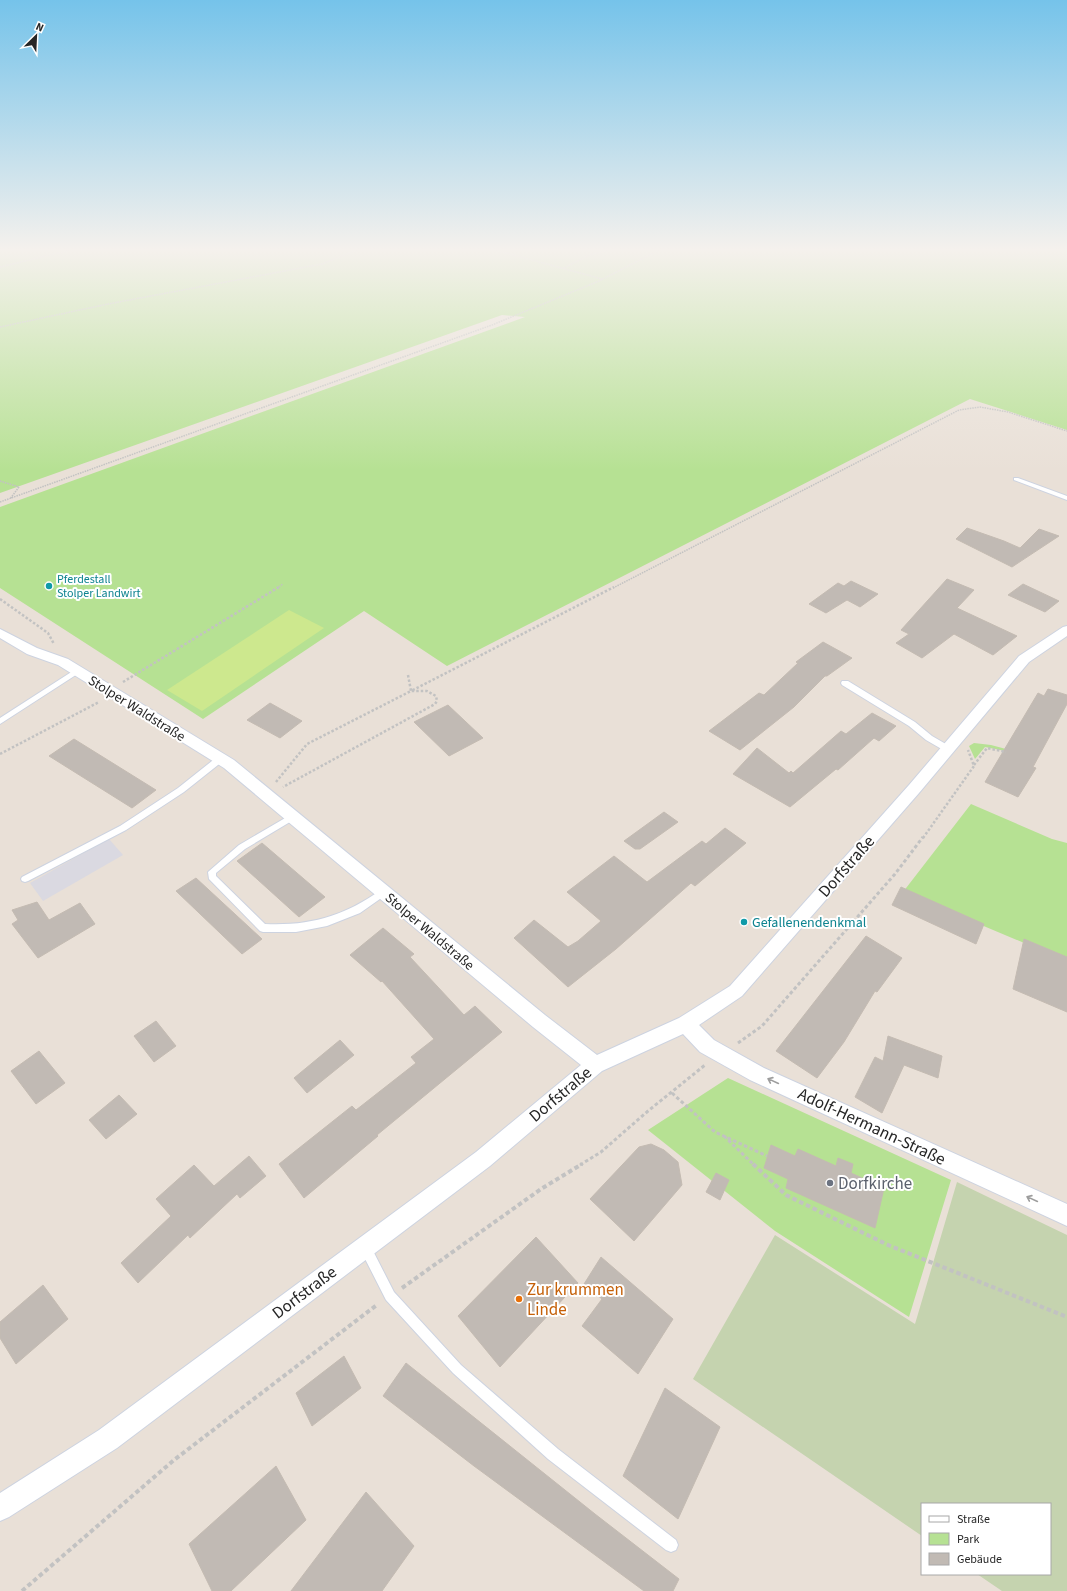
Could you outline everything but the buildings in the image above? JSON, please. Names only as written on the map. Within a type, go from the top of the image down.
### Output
[{"type":"street","name":"Dorfstraße","points":[[0,1508],[108,1439],[483,1158],[595,1065],[685,1024],[736,991],[784,938],[1024,659],[1067,630]]},
{"type":"street","name":"Stolper Waldstraße","points":[[0,633],[32,651],[63,662],[220,759],[384,892],[539,1021],[595,1065]]},
{"type":"street","name":"Adolf-Hermann-Straße","points":[[685,1024],[707,1046],[757,1074],[1067,1215]]},
{"type":"lane","points":[[1016,479],[1067,498]]},
{"type":"lane","points":[[0,721],[78,671]]},
{"type":"lane","points":[[845,683],[912,724],[929,738],[952,744]]},
{"type":"lane","points":[[25,879],[123,828],[181,790],[220,759]]},
{"type":"lane","points":[[292,817],[242,847],[212,872],[212,877],[263,928],[281,930],[321,924],[367,906],[384,892]]},
{"type":"lane","points":[[365,1247],[390,1296],[458,1369],[553,1454],[671,1545]]},
{"type":"path","points":[[0,327],[22,322]]},
{"type":"path","points":[[0,502],[501,322]]},
{"type":"path","points":[[284,786],[276,781],[307,744],[959,410],[980,406],[1008,412],[1067,431]]},
{"type":"path","points":[[0,481],[19,486],[10,499]]},
{"type":"path","points":[[0,754],[112,692],[283,584]]},
{"type":"path","points":[[0,599],[48,633],[63,662]]},
{"type":"path","points":[[408,675],[411,691]]},
{"type":"path","points":[[267,796],[435,704],[437,701],[436,696],[431,692],[423,690],[411,691]]},
{"type":"path","points":[[952,744],[967,748],[974,766]]},
{"type":"path","points":[[22,1591],[174,1460],[322,1346],[541,1189],[602,1152],[648,1111],[706,1064],[762,1026],[895,874],[938,818],[987,748],[1006,752]]},
{"type":"path","points":[[672,1093],[715,1132],[767,1156]]},
{"type":"path","points":[[724,1136],[786,1195],[888,1245],[1067,1316]]},
{"type":"shaded area","points":[[109,839],[123,855],[43,901],[30,883]]},
{"type":"green space","points":[[0,322],[482,322],[0,493]]},
{"type":"green space","points":[[511,322],[1067,322],[1067,430],[970,399],[447,666],[364,611],[203,719],[0,588],[0,507]]},
{"type":"green space","points":[[289,610],[324,628],[202,711],[167,690]]},
{"type":"green space","points":[[974,743],[1006,749],[1005,751],[985,747],[975,759],[969,746]]},
{"type":"green space","points":[[971,804],[1052,839],[1067,843],[1067,961],[903,892]]},
{"type":"green space","points":[[728,1078],[951,1180],[909,1317],[775,1231],[648,1130]]},
{"type":"green space","points":[[957,1182],[1067,1235],[1067,1591],[1002,1591],[978,1575],[1051,1575],[1051,1503],[921,1503],[921,1535],[693,1379],[775,1235],[915,1324]]},
{"type":"place","name":"Pferdestall Stolper Landwirt","points":[[49,586]]},
{"type":"place","name":"Gefallenendenkmal","points":[[744,922]]},
{"type":"place","name":"Dorfkirche","points":[[830,1183]]},
{"type":"place","name":"Zur krummen Linde","points":[[519,1299]]}]
